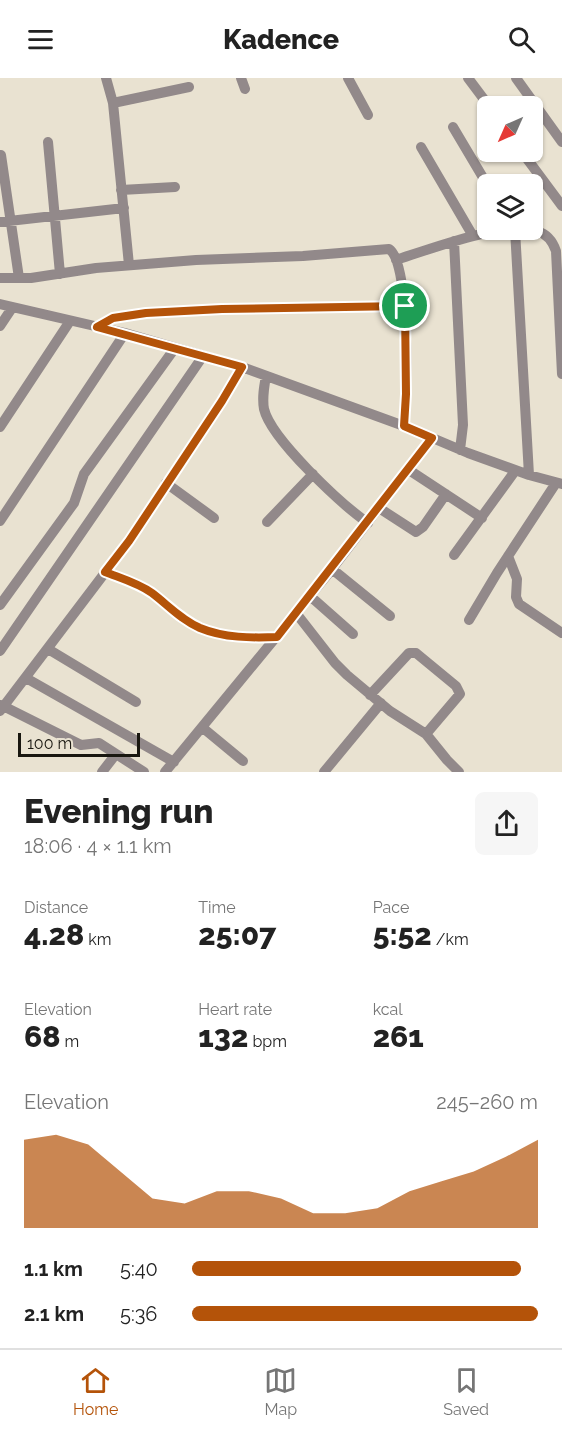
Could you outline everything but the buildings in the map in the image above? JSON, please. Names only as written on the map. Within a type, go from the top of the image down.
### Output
[{"type":"street","points":[[106,78],[113,104],[129,265]]},
{"type":"street","points":[[348,78],[368,115]]},
{"type":"street","points":[[468,78],[482,96]]},
{"type":"street","points":[[516,78],[562,142]]},
{"type":"street","points":[[113,104],[189,87]]},
{"type":"street","points":[[453,127],[481,174]]},
{"type":"street","points":[[48,142],[60,274]]},
{"type":"street","points":[[421,147],[473,236]]},
{"type":"street","points":[[2,155],[6,222],[19,278]]},
{"type":"street","points":[[529,162],[562,206]]},
{"type":"street","points":[[122,190],[175,187]]},
{"type":"street","points":[[6,222],[124,208]]},
{"type":"street","points":[[396,260],[477,235]]},
{"type":"street","points":[[543,235],[558,242],[556,251],[562,374]]},
{"type":"street","points":[[512,240],[529,476]]},
{"type":"street","points":[[454,242],[463,425],[460,450]]},
{"type":"street","points":[[0,278],[196,260],[303,256],[384,249],[393,251],[405,306],[404,426]]},
{"type":"street","points":[[0,304],[125,333],[242,367],[404,426],[515,471],[559,483],[508,556],[470,620]]},
{"type":"street","points":[[97,327],[113,318],[146,313],[222,309],[405,306]]},
{"type":"street","points":[[0,326],[12,308]]},
{"type":"street","points":[[0,428],[70,321]]},
{"type":"street","points":[[0,521],[125,333]]},
{"type":"street","points":[[0,605],[74,503],[84,474],[175,348]]},
{"type":"street","points":[[0,651],[203,356]]},
{"type":"street","points":[[144,772],[99,744],[81,745],[2,708],[129,541],[242,367]]},
{"type":"street","points":[[266,376],[263,396],[264,410],[269,422],[294,454],[339,501],[368,523]]},
{"type":"street","points":[[165,772],[332,569],[432,438]]},
{"type":"street","points":[[409,470],[482,518]]},
{"type":"street","points":[[454,555],[515,471]]},
{"type":"street","points":[[267,522],[313,474]]},
{"type":"street","points":[[166,483],[214,518]]},
{"type":"street","points":[[379,508],[416,532],[423,527],[446,494]]},
{"type":"street","points":[[508,556],[517,579],[516,597],[519,603],[562,633]]},
{"type":"street","points":[[332,569],[390,616]]},
{"type":"street","points":[[105,572],[143,587],[168,608],[200,628],[215,633],[249,638],[277,637]]},
{"type":"street","points":[[310,596],[353,634]]},
{"type":"street","points":[[296,613],[335,663],[404,721],[426,734],[459,772]]},
{"type":"street","points":[[48,649],[136,702]]},
{"type":"street","points":[[370,694],[409,653],[416,653],[456,686],[459,694],[426,734]]},
{"type":"street","points":[[27,678],[174,762]]},
{"type":"street","points":[[324,772],[381,703]]},
{"type":"street","points":[[203,728],[243,761]]},
{"type":"street","points":[[102,772],[116,754]]},
{"type":"route","points":[[405,306],[404,426],[432,438],[277,637],[249,638],[215,633],[200,628],[168,608],[153,593],[143,587],[105,572],[129,541],[242,367],[97,327],[113,318],[146,313],[222,309],[405,306]]}]
